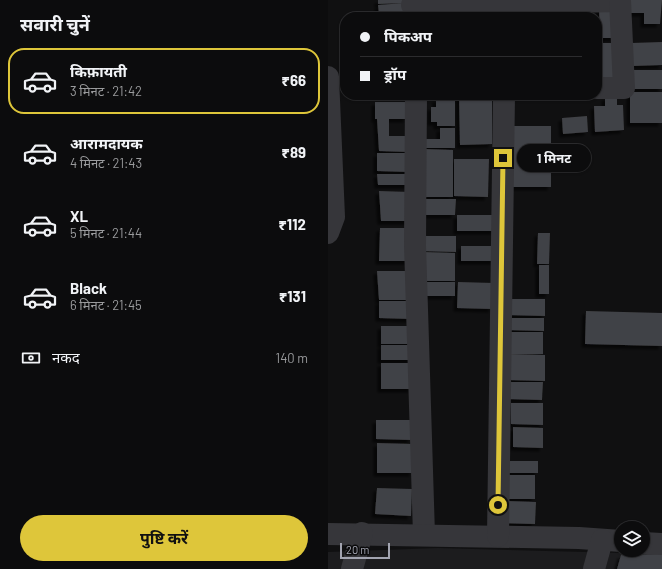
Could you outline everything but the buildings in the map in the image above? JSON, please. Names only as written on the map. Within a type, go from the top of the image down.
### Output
[{"type":"street","points":[[412,8],[620,0],[624,88],[602,88]]},
{"type":"street","points":[[328,77],[334,217],[328,233]]},
{"type":"street","points":[[416,100],[415,246],[424,535]]},
{"type":"street","points":[[498,536],[504,100]]},
{"type":"street","points":[[352,569],[362,533]]},
{"type":"street","points":[[328,534],[362,533],[498,536],[612,541]]},
{"type":"street","points":[[594,569],[612,541]]},
{"type":"street","points":[[650,543],[662,544]]},
{"type":"shaded area","points":[[438,548],[614,553],[614,557],[650,557],[650,554],[662,554],[662,569],[328,569],[328,552]]},
{"type":"route","points":[[498,505],[503,158]]}]
